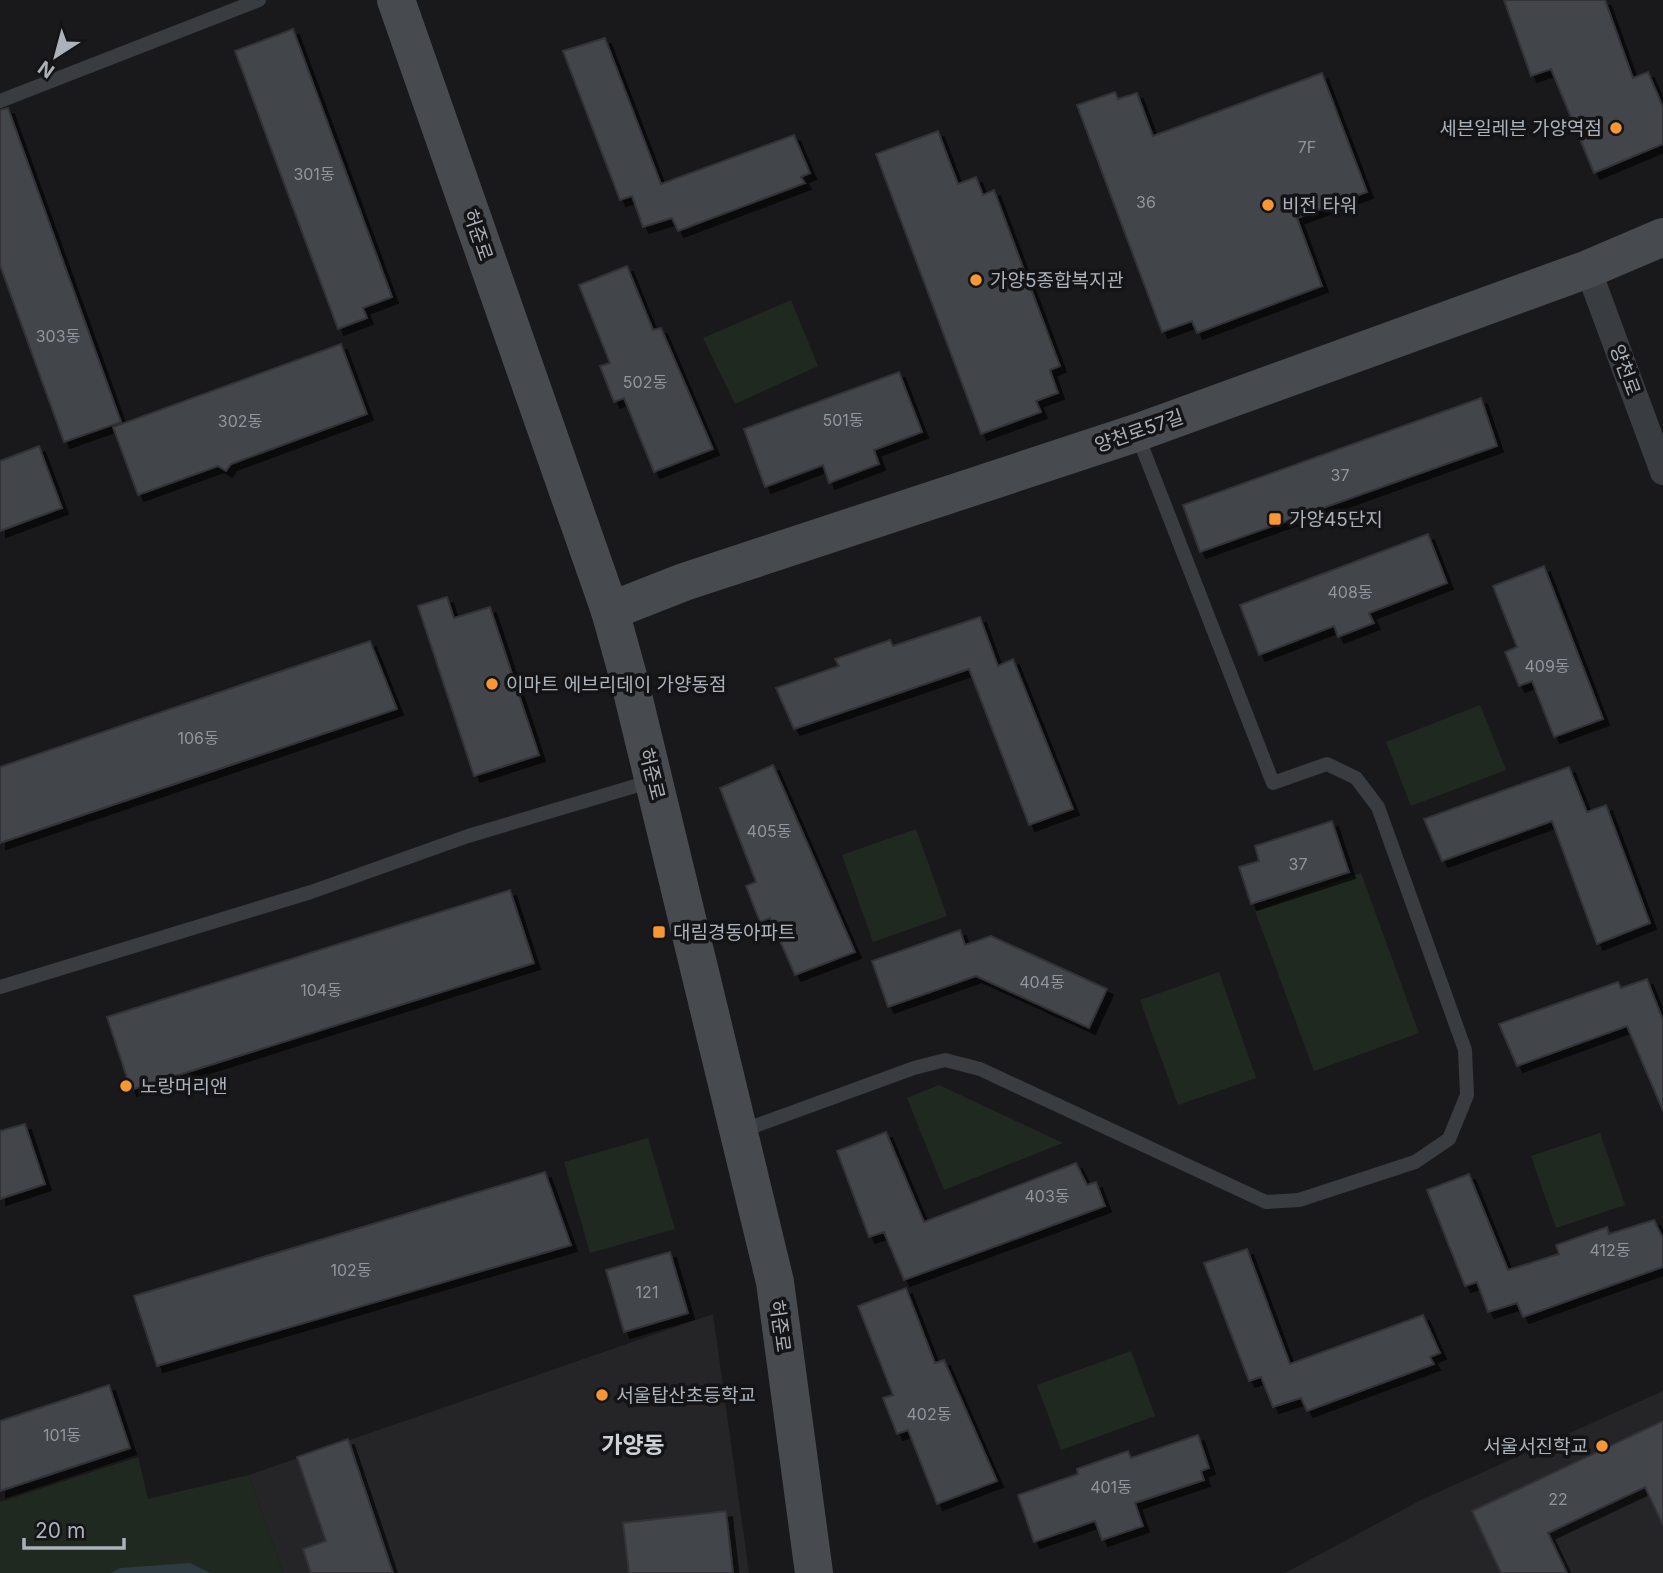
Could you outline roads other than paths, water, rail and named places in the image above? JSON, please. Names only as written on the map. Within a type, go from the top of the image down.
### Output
[{"type":"street","name":"허준로","points":[[397,0],[610,611],[654,780],[775,1282],[814,1573]]},
{"type":"street","name":"양천로57길","points":[[610,611],[684,582],[1136,433],[1588,269],[1663,237]]},
{"type":"street","name":"양천로","points":[[1588,269],[1663,472]]},
{"type":"lane","points":[[0,101],[259,0]]},
{"type":"lane","points":[[738,1132],[914,1068],[945,1060],[980,1069],[1266,1202],[1298,1200],[1415,1162],[1449,1139],[1467,1095],[1465,1050],[1378,807],[1356,778],[1327,764],[1273,783],[1136,433]]},
{"type":"lane","points":[[0,987],[311,891],[468,836],[654,780]]},
{"type":"place","name":"세븐일레븐 가양역점","points":[[1616,128]]},
{"type":"place","name":"비전 타워","points":[[1268,205]]},
{"type":"place","name":"가양5종합복지관","points":[[976,280]]},
{"type":"place","name":"가양45단지","points":[[1275,519]]},
{"type":"place","name":"이마트 에브리데이 가양동점","points":[[492,684]]},
{"type":"place","name":"대림경동아파트","points":[[659,932]]},
{"type":"place","name":"노랑머리앤","points":[[126,1086]]},
{"type":"place","name":"서울탑산초등학교","points":[[602,1395]]},
{"type":"place","name":"서울서진학교","points":[[1602,1446]]},
{"type":"district","name":"가양동","points":[[633,1445]]}]
